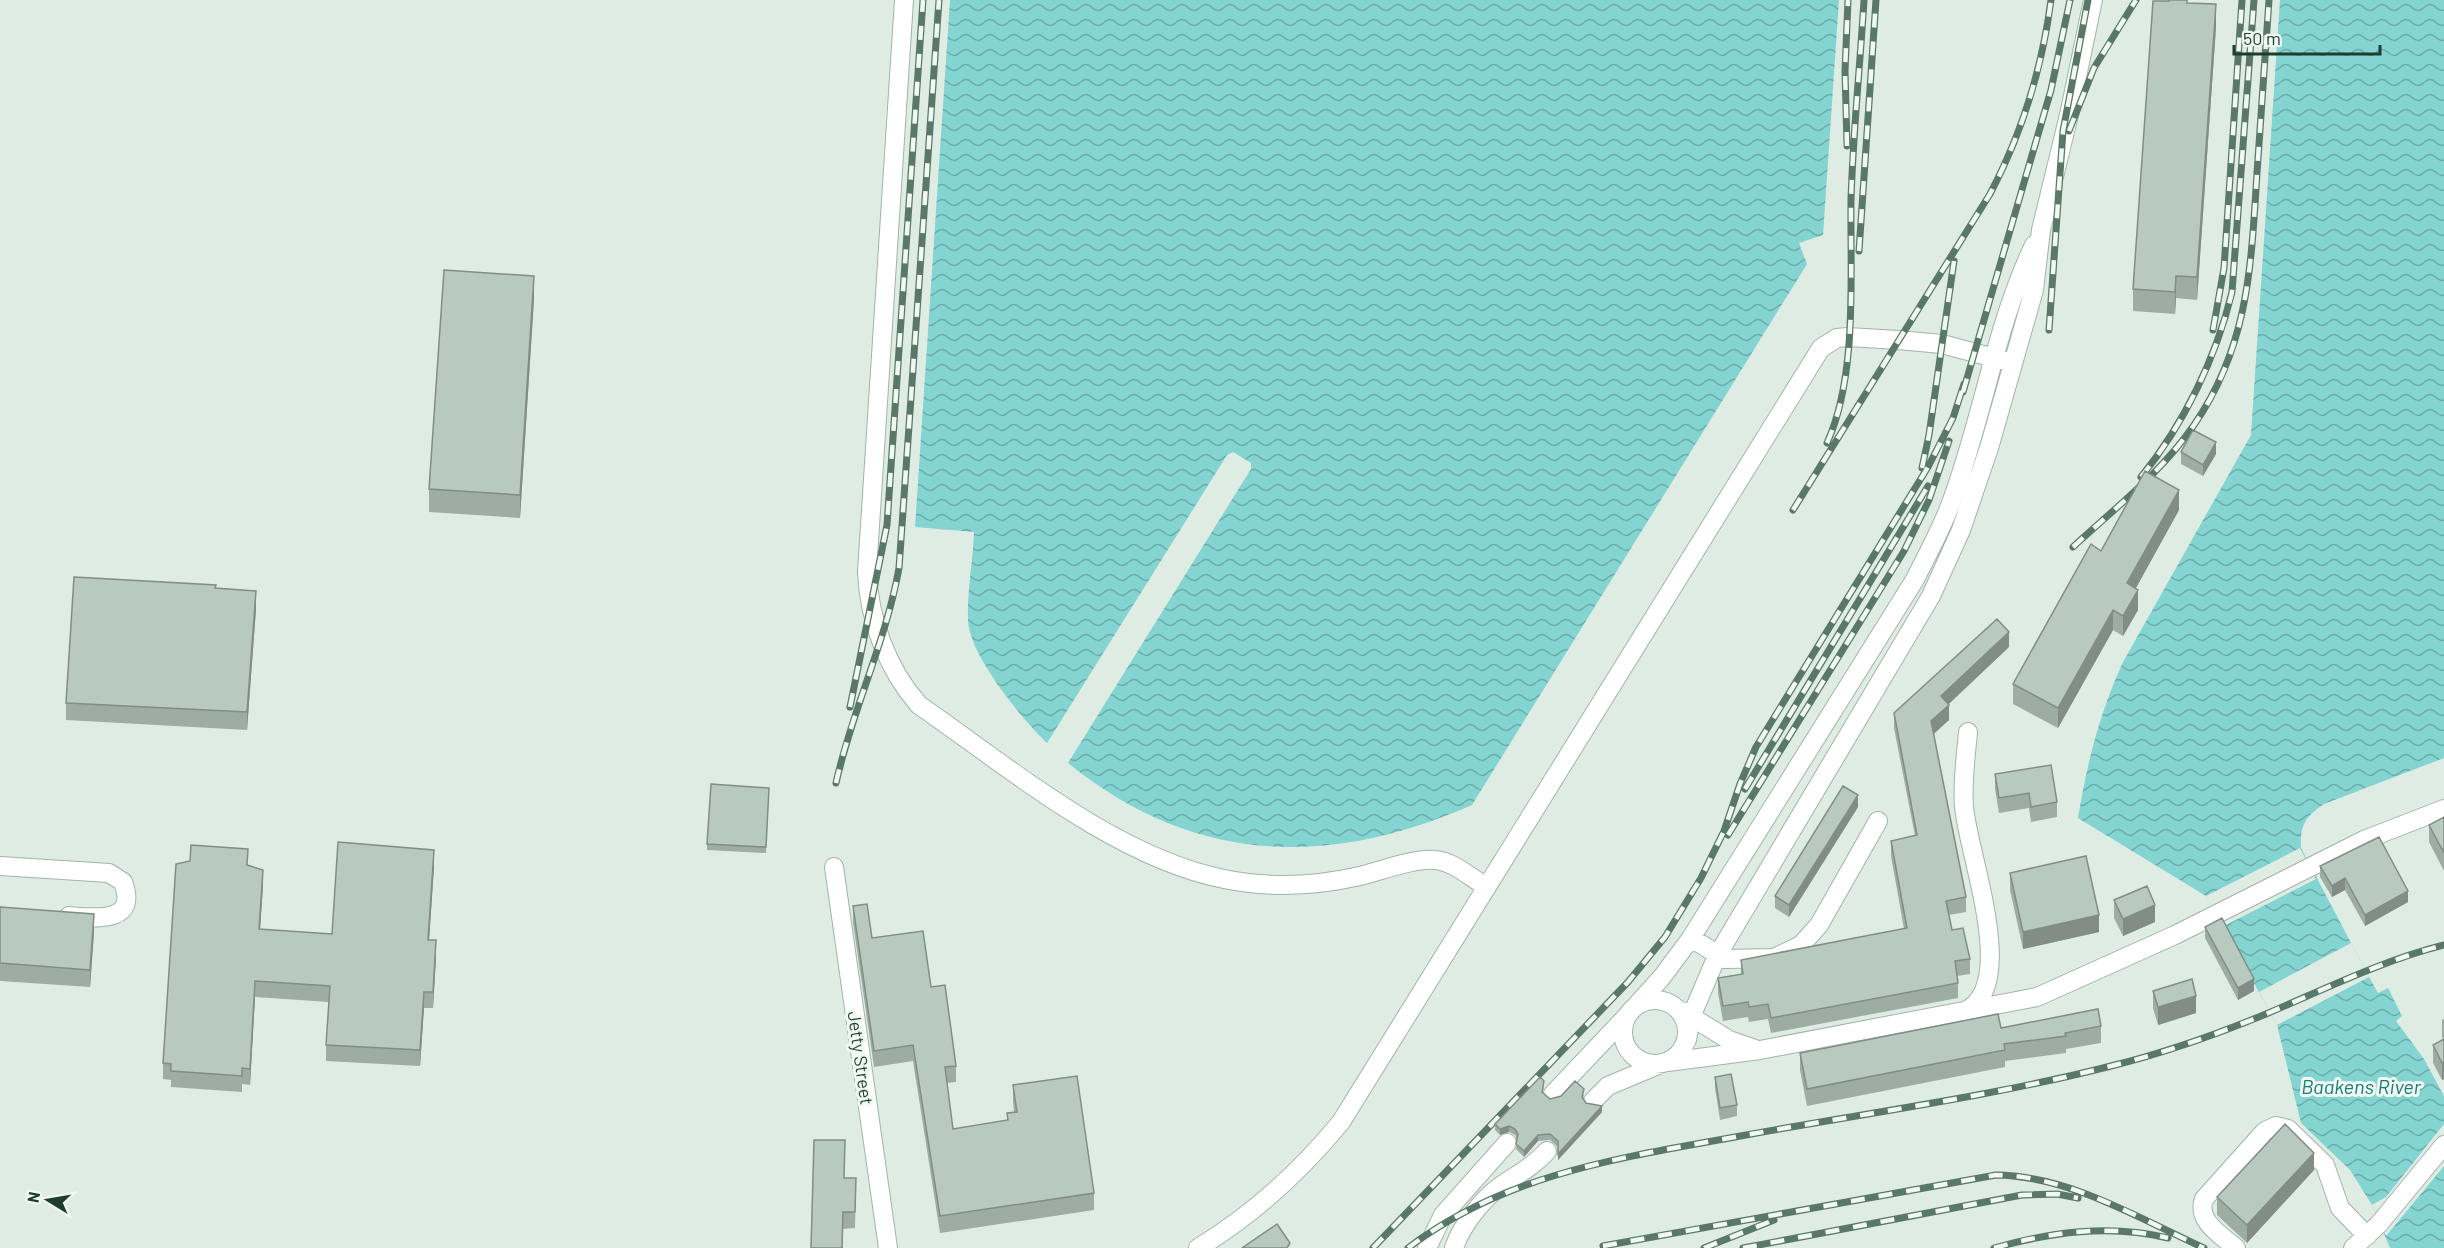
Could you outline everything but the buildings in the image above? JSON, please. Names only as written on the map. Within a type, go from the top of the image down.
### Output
[{"type":"lane","points":[[904,0],[867,572],[868,594],[877,632],[904,686],[919,705],[1084,819],[1135,848],[1177,867],[1225,879],[1267,884],[1308,884],[1437,860],[1486,887]]},
{"type":"lane","points":[[1593,1101],[1608,1086],[1676,1057],[1687,1040],[1691,1017],[1717,956],[1936,585],[1965,519],[2034,290],[2041,230],[2069,115],[2093,0]]},
{"type":"lane","points":[[1553,1094],[1662,976],[1691,938],[1914,581],[1940,532],[1965,460],[2015,285],[2041,230]]},
{"type":"lane","points":[[1198,1248],[1236,1225],[1263,1204],[1329,1136],[1821,348],[1837,338],[1850,337],[1942,344],[2013,363]]},
{"type":"lane","points":[[1963,1012],[1979,1001],[1991,963],[1964,806],[1968,732]]},
{"type":"lane","points":[[1760,1050],[1729,1040],[1672,1004],[1651,1000],[1630,1012],[1623,1030],[1629,1051],[1647,1064],[1663,1064],[1760,1050],[1963,1012],[2051,992],[2212,917],[2379,833],[2444,809]]},
{"type":"lane","points":[[1691,938],[1717,956],[1732,960],[1774,958],[1801,945],[1819,925],[1878,820]]},
{"type":"lane","points":[[0,866],[109,873],[123,882],[125,899],[122,910],[114,916],[105,919],[49,915]]},
{"type":"lane","name":"Jetty Street","points":[[834,867],[888,1248]]},
{"type":"lane","points":[[1672,1004],[1685,1020],[1687,1040]]},
{"type":"lane","points":[[2236,1248],[2205,1220],[2202,1205],[2204,1199],[2265,1131],[2276,1126],[2288,1129],[2325,1165],[2340,1208],[2366,1236],[2444,1145]]},
{"type":"lane","points":[[1427,1248],[1443,1215],[1507,1143]]},
{"type":"lane","points":[[1454,1248],[1461,1232],[1491,1194],[1530,1167],[1547,1151]]},
{"type":"water","points":[[950,0],[1839,0],[1823,235],[1799,243],[1807,264],[1472,805],[1418,825],[1366,839],[1314,846],[1263,846],[1213,838],[1164,821],[1116,797],[1068,763],[1251,469],[1251,463],[1233,452],[1227,455],[1047,743],[998,686],[977,651],[968,620],[974,532],[915,527]]},
{"type":"water","name":"Baakens River","points":[[2280,0],[2444,0],[2444,758],[2324,804],[2305,822],[2301,848],[2378,993],[2388,988],[2402,1016],[2396,1021],[2424,1059],[2444,1096],[2444,1248],[2390,1248],[2372,1205],[2350,1170],[2301,1123],[2277,1025],[2206,896],[2078,818],[2095,738],[2123,662],[2251,435]]},
{"type":"pier","points":[[2300,848],[2316,879],[2222,927],[2206,896]]},
{"type":"pier","points":[[2351,943],[2369,977],[2277,1025],[2259,992]]},
{"type":"pier","points":[[2444,1124],[2444,1166],[2386,1236],[2372,1205],[2386,1197]]},
{"type":"railway","points":[[850,707],[887,525],[923,0]]},
{"type":"railway","points":[[836,783],[886,623],[899,568],[939,0]]},
{"type":"railway","points":[[1847,146],[1845,71],[1848,0]]},
{"type":"railway","points":[[1827,443],[1837,416],[1848,356],[1852,175],[1864,0]]},
{"type":"railway","points":[[1859,251],[1876,0]]},
{"type":"railway","points":[[1793,510],[1990,194],[2012,148],[2029,100],[2042,51],[2051,0]]},
{"type":"railway","points":[[1963,392],[2051,90],[2070,0]]},
{"type":"railway","points":[[2049,330],[2063,131],[2088,0]]},
{"type":"railway","points":[[2069,131],[2094,68],[2136,0]]},
{"type":"railway","points":[[2213,330],[2224,268],[2242,0]]},
{"type":"railway","points":[[2141,477],[2157,457],[2197,389],[2208,366],[2232,292],[2254,0]]},
{"type":"railway","points":[[2073,547],[2137,489],[2181,442],[2212,395],[2237,335],[2249,273],[2269,0]]},
{"type":"railway","points":[[1922,468],[1929,435],[1954,261]]},
{"type":"railway","points":[[1373,1248],[1628,982],[1665,937],[1701,878],[1724,831],[1756,747],[1928,467],[1953,418],[1964,384]]},
{"type":"railway","points":[[1728,835],[1904,551],[1929,500],[1949,441]]},
{"type":"railway","points":[[1745,789],[1928,486]]},
{"type":"railway","points":[[1408,1248],[1445,1223],[1484,1202],[1564,1173],[1648,1153],[2019,1087],[2131,1061],[2228,1029],[2376,967],[2444,945]]},
{"type":"railway","points":[[1603,1246],[1996,1175],[2023,1177],[2077,1191],[2129,1212],[2204,1248]]},
{"type":"railway","points":[[1743,1248],[2022,1195],[2057,1194],[2078,1198]]},
{"type":"railway","points":[[1704,1248],[1774,1220]]},
{"type":"railway","points":[[1994,1248],[2015,1242],[2080,1232],[2124,1231],[2168,1238]]}]
